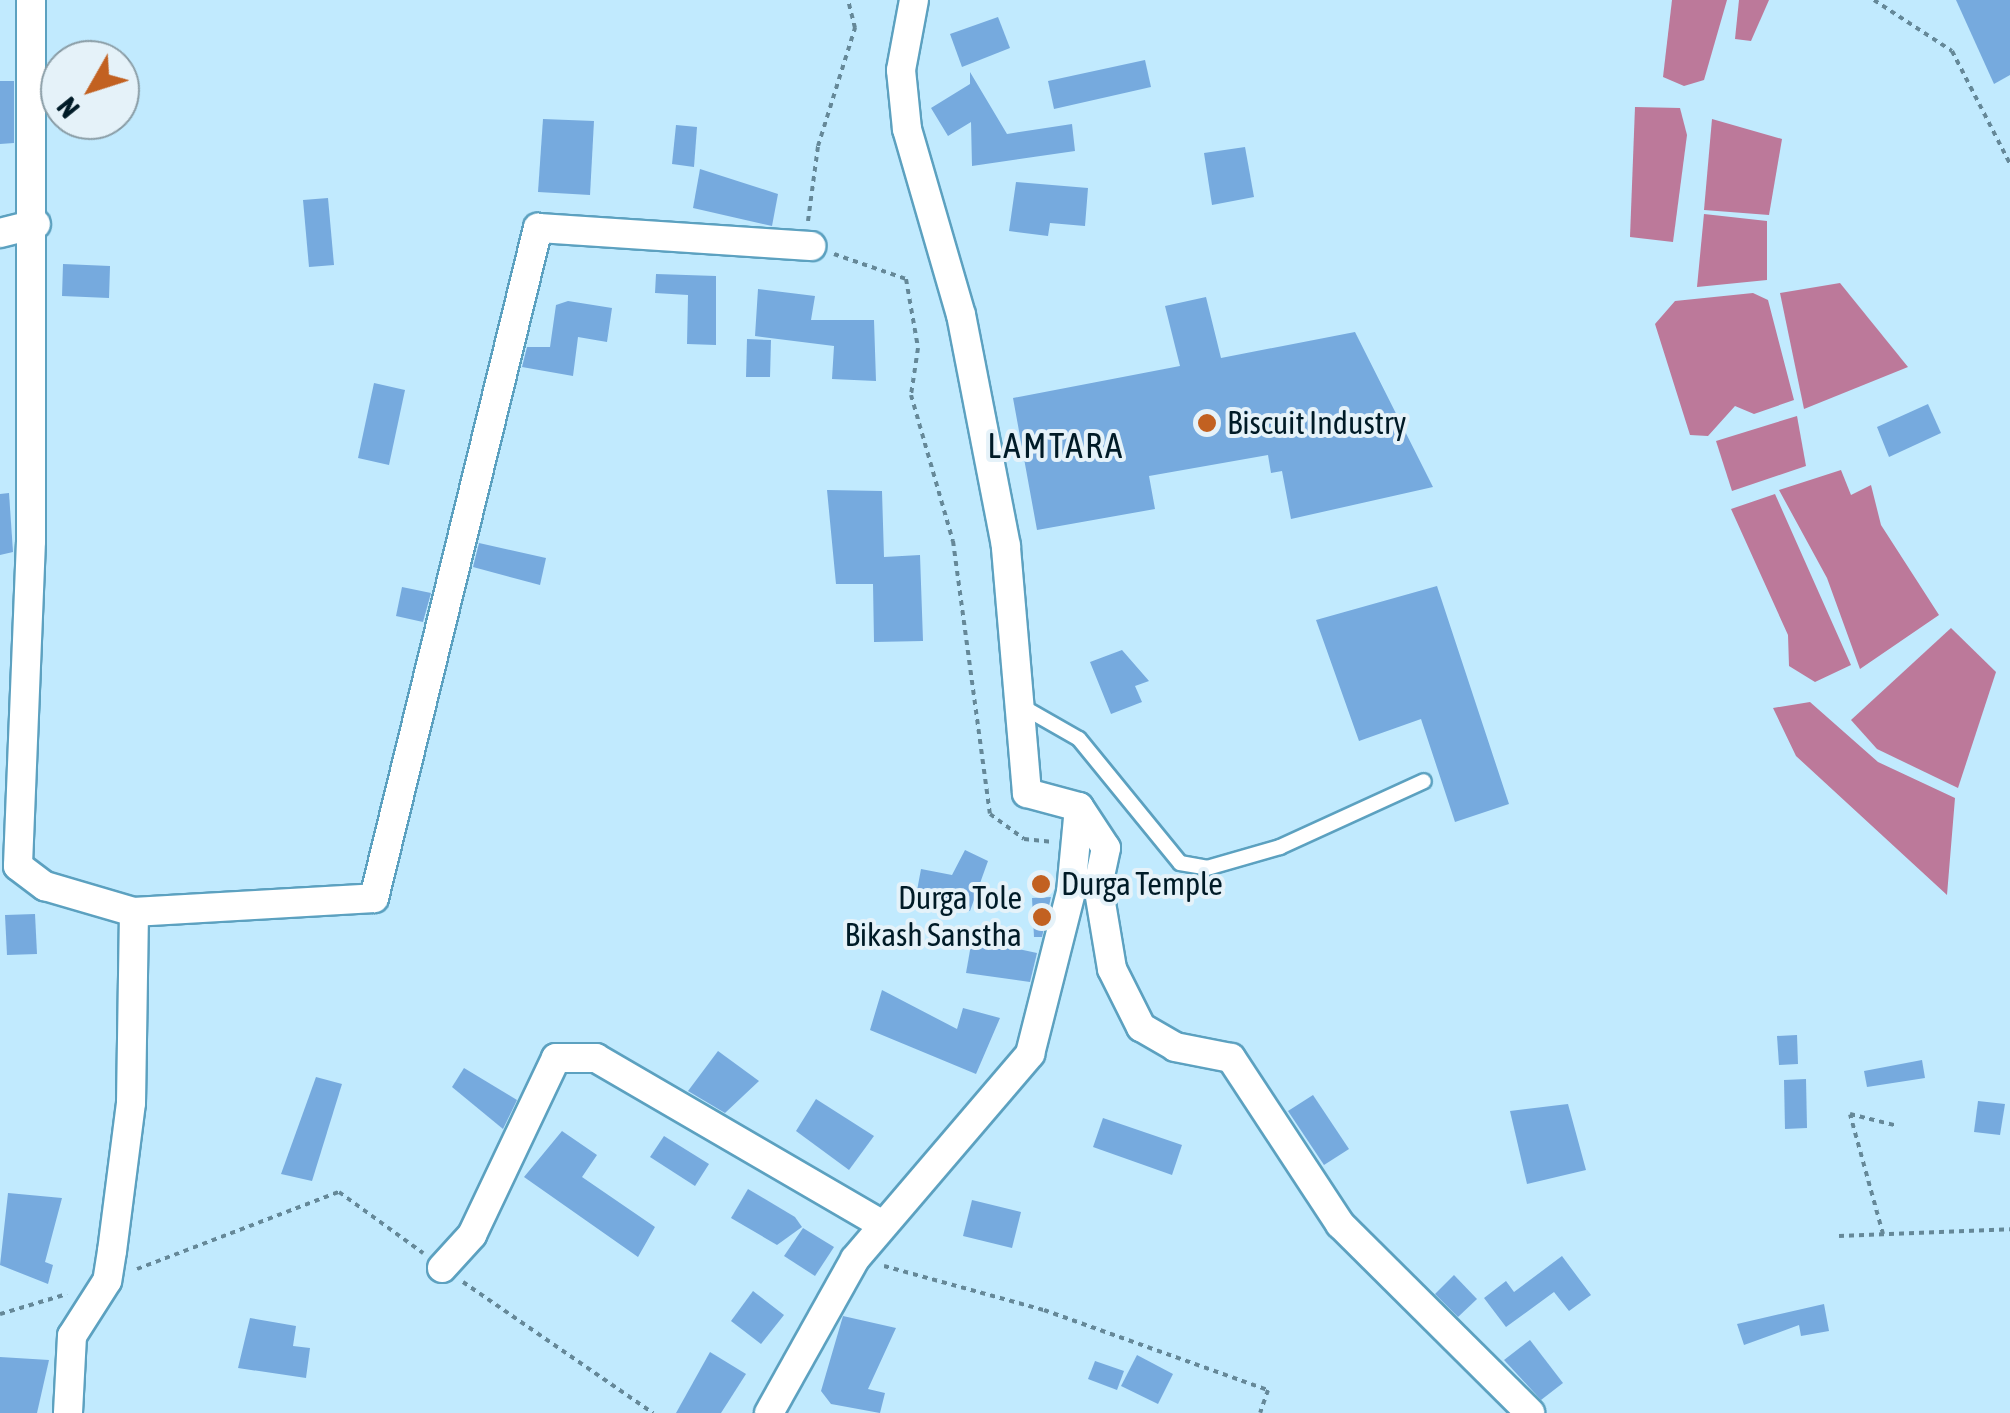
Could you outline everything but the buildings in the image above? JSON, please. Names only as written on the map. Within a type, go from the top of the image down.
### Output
[{"type":"street","points":[[31,0],[36,224],[18,866],[46,886],[134,912],[374,898],[538,228],[811,246]]},
{"type":"street","points":[[914,0],[900,70],[907,129],[961,315],[1006,546],[1024,707],[1027,793],[1080,807],[1106,848],[1098,885],[1112,969],[1141,1027],[1175,1047],[1230,1058],[1340,1224],[1530,1413]]},
{"type":"street","points":[[0,233],[36,224]]},
{"type":"street","points":[[769,1413],[855,1260],[1030,1054],[1080,807]]},
{"type":"street","points":[[68,1413],[72,1336],[107,1281],[131,1103],[134,912]]},
{"type":"street","points":[[442,1268],[472,1235],[556,1058],[596,1058],[884,1225]]},
{"type":"lane","points":[[1024,707],[1079,739],[1180,863],[1207,868],[1280,847],[1424,781]]},
{"type":"path","points":[[848,0],[855,28],[818,146],[806,207],[811,246],[906,279],[918,348],[911,395],[953,541],[990,814],[1024,839],[1075,845]]},
{"type":"path","points":[[1874,0],[1952,51],[2010,164]]},
{"type":"path","points":[[1883,1234],[1850,1114],[1898,1126]]},
{"type":"path","points":[[0,1314],[107,1281],[339,1192],[442,1268],[654,1413]]},
{"type":"path","points":[[1840,1236],[2010,1229]]},
{"type":"path","points":[[855,1260],[1169,1352],[1268,1390],[1260,1413]]},
{"type":"shaded area","points":[[1672,0],[1727,0],[1704,80],[1684,86],[1663,77]]},
{"type":"shaded area","points":[[1739,0],[1769,0],[1751,41],[1735,39]]},
{"type":"shaded area","points":[[1635,107],[1680,108],[1687,135],[1673,242],[1630,237]]},
{"type":"shaded area","points":[[1712,119],[1782,139],[1769,215],[1704,210]]},
{"type":"shaded area","points":[[1704,214],[1767,221],[1767,280],[1697,287]]},
{"type":"shaded area","points":[[1840,283],[1908,367],[1804,409],[1780,293]]},
{"type":"shaded area","points":[[1753,293],[1768,300],[1794,400],[1754,414],[1735,406],[1708,436],[1690,435],[1655,324],[1675,301]]},
{"type":"shaded area","points":[[1797,416],[1806,466],[1732,491],[1716,441]]},
{"type":"shaded area","points":[[1841,470],[1851,495],[1871,485],[1881,525],[1939,615],[1860,669],[1827,578],[1779,490]]},
{"type":"shaded area","points":[[1775,494],[1851,665],[1815,682],[1789,666],[1788,635],[1731,509]]},
{"type":"shaded area","points":[[1951,628],[1996,672],[1958,788],[1877,749],[1851,720]]},
{"type":"shaded area","points":[[1810,702],[1878,762],[1955,798],[1947,895],[1796,756],[1773,708]]},
{"type":"place","name":"Biscuit Industry","points":[[1207,423]]},
{"type":"place","name":"Durga Temple","points":[[1041,884]]},
{"type":"place","name":"Durga Tole Bikash Sanstha","points":[[1042,917]]},
{"type":"district","name":"LAMTARA","points":[[1056,445]]}]
